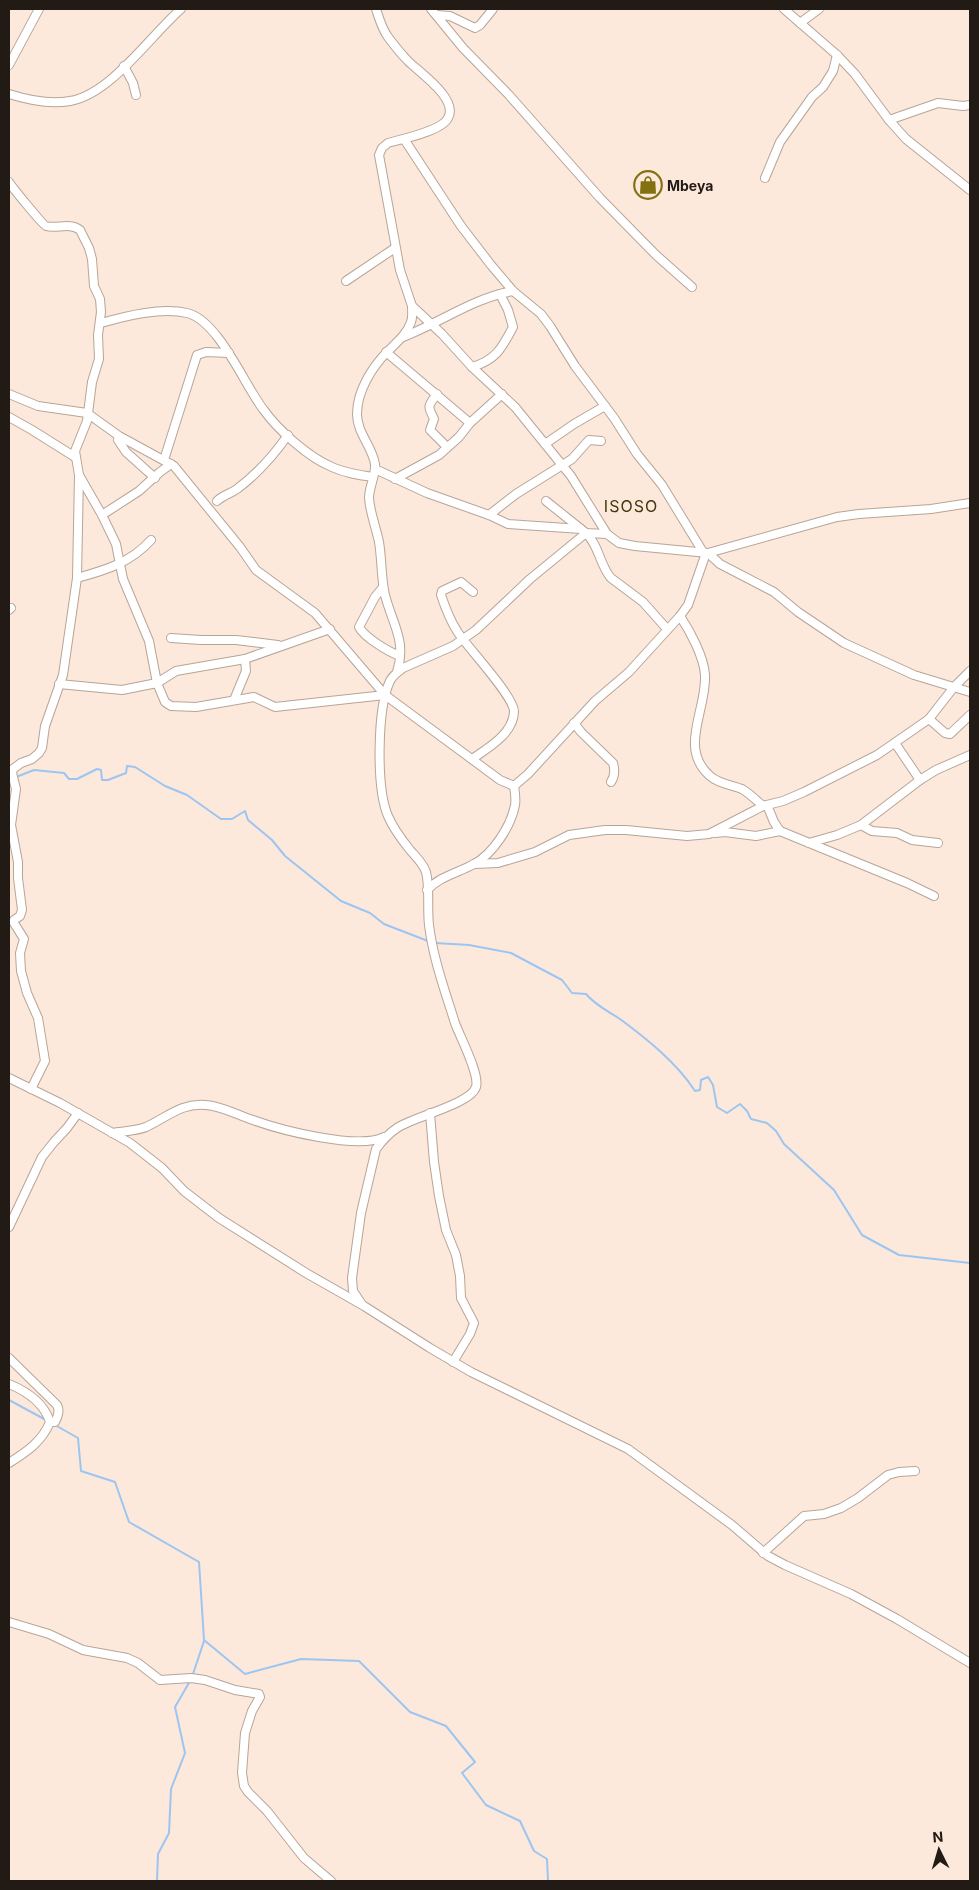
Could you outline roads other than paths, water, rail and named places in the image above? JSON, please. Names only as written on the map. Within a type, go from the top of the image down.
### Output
[{"type":"street","points":[[9,66],[39,9]]},
{"type":"street","points":[[9,94],[46,102],[70,101],[91,93],[112,78],[181,9]]},
{"type":"street","points":[[376,9],[387,36],[408,61],[439,88],[450,110],[449,117],[443,124],[388,143],[382,148],[379,155],[400,270],[412,306],[412,321],[403,337]]},
{"type":"street","points":[[431,9],[462,48],[509,95],[600,198],[656,255],[692,287]]},
{"type":"street","points":[[437,15],[450,16],[475,28],[480,25],[493,9]]},
{"type":"street","points":[[784,9],[837,55],[855,74],[889,120],[906,139],[931,161],[970,190]]},
{"type":"street","points":[[800,23],[819,9]]},
{"type":"street","points":[[765,178],[780,142],[812,97],[823,87],[833,71],[837,55]]},
{"type":"street","points":[[124,66],[133,83],[136,95]]},
{"type":"street","points":[[889,120],[938,103],[970,105]]},
{"type":"street","points":[[404,139],[461,226],[513,291],[541,314],[637,454],[662,485],[706,553],[720,564],[774,592],[798,612],[844,643],[914,675],[970,692]]},
{"type":"street","points":[[9,182],[14,191],[27,203],[41,223],[46,226],[73,226],[80,230],[92,259],[94,286],[100,299],[101,323],[98,335],[99,359],[92,382],[86,421],[76,446],[75,457],[79,475],[77,578],[66,660],[45,726],[42,748],[39,753],[13,769],[12,773],[16,789],[16,799],[10,818],[18,862],[22,910],[20,916],[14,920],[14,924],[24,939],[20,953],[21,972],[38,1018],[45,1056],[44,1066],[31,1088]]},
{"type":"street","points":[[346,281],[396,248]]},
{"type":"street","points":[[397,672],[400,656],[397,625],[388,604],[384,587],[379,543],[370,510],[370,491],[374,473],[373,458],[358,421],[358,404],[370,373],[386,352],[403,337],[472,304],[513,291]]},
{"type":"street","points":[[472,367],[484,364],[494,357],[505,343],[513,327],[508,310],[500,294]]},
{"type":"street","points":[[412,306],[432,324],[472,367],[502,394],[546,444],[581,491],[607,534]]},
{"type":"street","points":[[101,323],[157,312],[187,313],[203,320],[229,353],[260,405],[275,424],[308,452],[345,472],[374,473],[395,479],[508,524],[607,534],[620,542],[635,546],[706,553],[837,517],[970,503]]},
{"type":"street","points":[[164,460],[197,355],[206,352],[229,353]]},
{"type":"street","points":[[386,352],[470,423]]},
{"type":"street","points":[[9,394],[38,406],[87,413],[119,436],[171,464],[240,547],[256,570],[315,613],[385,695],[500,780],[514,786]]},
{"type":"street","points":[[437,394],[428,407],[434,419],[430,430],[448,447]]},
{"type":"street","points":[[395,479],[439,455],[502,394]]},
{"type":"street","points":[[546,444],[574,424],[605,406]]},
{"type":"street","points":[[9,417],[75,457]]},
{"type":"street","points":[[217,501],[239,487],[266,462],[288,435]]},
{"type":"street","points":[[118,440],[126,452],[155,478]]},
{"type":"street","points":[[489,515],[579,453],[588,440],[601,441]]},
{"type":"street","points":[[102,515],[140,491],[171,464]]},
{"type":"street","points":[[79,475],[116,544],[127,590],[149,642],[157,683],[165,702],[171,706],[196,706],[254,697],[276,707],[385,695]]},
{"type":"street","points":[[546,501],[584,531],[601,556],[607,574],[642,602],[667,629]]},
{"type":"street","points":[[112,1132],[146,1127],[184,1107],[204,1104],[258,1122],[322,1137],[366,1141],[376,1140],[413,1120],[459,1103],[471,1095],[476,1088],[476,1080],[434,955],[429,926],[426,872],[397,833],[387,815],[382,795],[380,759],[385,695],[391,679],[397,672],[453,646],[476,630],[584,531]]},
{"type":"street","points":[[77,578],[111,569],[140,552],[151,540]]},
{"type":"street","points":[[514,786],[528,774],[606,690],[629,672],[680,616],[688,605],[706,553]]},
{"type":"street","points":[[472,759],[494,744],[510,728],[515,711],[510,701],[457,632],[441,595],[442,591],[461,582],[473,592]]},
{"type":"street","points":[[384,587],[375,597],[359,627],[392,653],[400,656]]},
{"type":"street","points":[[680,616],[692,637],[705,673],[705,688],[694,737],[694,749],[697,759],[711,778],[743,790],[765,805],[780,831]]},
{"type":"street","points":[[59,684],[122,690],[157,683],[176,672],[245,659],[330,629]]},
{"type":"street","points":[[171,638],[236,640],[282,645]]},
{"type":"street","points":[[234,700],[246,671],[245,659]]},
{"type":"street","points":[[708,834],[765,805],[797,795],[871,759],[929,719],[954,687],[970,671]]},
{"type":"street","points":[[929,719],[945,733],[950,734],[970,715]]},
{"type":"street","points":[[574,724],[613,763],[615,768],[611,782]]},
{"type":"street","points":[[895,743],[920,780]]},
{"type":"street","points":[[809,843],[837,835],[861,825],[894,802],[920,780],[936,770],[970,755]]},
{"type":"street","points":[[427,890],[450,874],[481,860],[494,846],[507,825],[515,806],[514,786]]},
{"type":"street","points":[[861,825],[872,830],[898,833],[912,840],[938,842]]},
{"type":"street","points":[[474,864],[498,863],[535,852],[568,835],[604,830],[626,830],[687,836],[724,832],[756,836],[780,831],[934,896]]},
{"type":"street","points":[[9,1078],[112,1132],[146,1155],[184,1191],[219,1218],[453,1362],[628,1449],[732,1525],[763,1553],[784,1566],[851,1594],[956,1653],[970,1663]]},
{"type":"street","points":[[9,1227],[22,1203],[42,1157],[78,1113]]},
{"type":"street","points":[[430,1113],[435,1176],[446,1230],[456,1255],[460,1276],[461,1298],[474,1323],[470,1334],[453,1362]]},
{"type":"street","points":[[364,1306],[353,1291],[351,1284],[361,1213],[376,1150],[390,1134]]},
{"type":"street","points":[[9,1358],[57,1405],[59,1412],[57,1418],[55,1422],[50,1422]]},
{"type":"street","points":[[9,1384],[36,1400],[44,1408],[50,1422],[46,1432],[38,1442],[9,1463]]},
{"type":"street","points":[[763,1553],[804,1516],[824,1514],[841,1508],[858,1498],[888,1475],[915,1471]]},
{"type":"street","points":[[9,1622],[49,1634],[83,1650],[127,1658],[160,1680],[192,1678],[205,1680],[235,1690],[259,1694],[260,1697],[252,1711],[245,1733],[242,1773],[244,1786],[274,1818],[304,1858],[331,1881]]},
{"type":"street","points":[[956,1653],[970,1656]]},
{"type":"waterway","points":[[16,777],[34,770],[64,773],[69,779],[77,779],[97,769],[101,770],[102,780],[108,780],[126,773],[127,766],[135,767],[165,786],[187,795],[221,819],[232,819],[245,811],[248,820],[272,840],[285,856],[341,901],[370,913],[384,924],[428,941]]},
{"type":"waterway","points":[[435,943],[469,945],[511,953],[562,980],[572,993],[586,994],[661,1052],[695,1091],[700,1090],[701,1080],[708,1077],[713,1085],[717,1107],[727,1113],[740,1104],[747,1111],[751,1119],[767,1123],[776,1131],[784,1144],[834,1190],[862,1235],[899,1255],[970,1263]]},
{"type":"waterway","points":[[9,1400],[46,1420]]},
{"type":"waterway","points":[[55,1425],[78,1438],[81,1471],[115,1482],[129,1522],[199,1562],[204,1640],[245,1674],[301,1659],[359,1661],[410,1712],[446,1726],[475,1762],[462,1773],[486,1805],[520,1821],[534,1851],[547,1859],[548,1881]]},
{"type":"waterway","points":[[192,1677],[204,1641]]},
{"type":"waterway","points":[[157,1881],[158,1854],[169,1833],[171,1789],[185,1753],[175,1707],[190,1681]]},
{"type":"place","name":"Mbeya","points":[[648,185]]},
{"type":"district","name":"ISOSO","points":[[631,506]]}]
